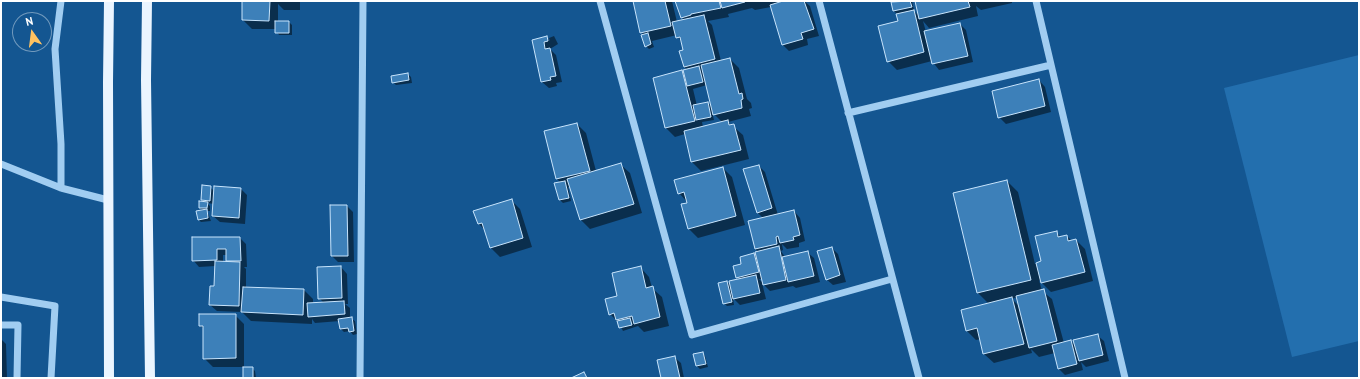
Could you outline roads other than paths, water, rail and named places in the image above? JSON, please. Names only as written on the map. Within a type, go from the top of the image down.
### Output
[{"type":"main road","points":[[109,1],[109,378]]},
{"type":"main road","points":[[147,1],[146,80],[150,378]]},
{"type":"street","points":[[61,1],[55,49],[61,144],[61,188]]},
{"type":"street","points":[[360,378],[363,1]]},
{"type":"street","points":[[600,1],[692,335],[892,279]]},
{"type":"street","points":[[819,1],[919,378]]},
{"type":"street","points":[[1036,1],[1124,378]]},
{"type":"street","points":[[848,113],[1051,65]]},
{"type":"street","points":[[1,164],[61,188],[108,200]]},
{"type":"street","points":[[1,298],[55,306],[50,378]]},
{"type":"street","points":[[1,325],[18,325],[17,378]]}]
